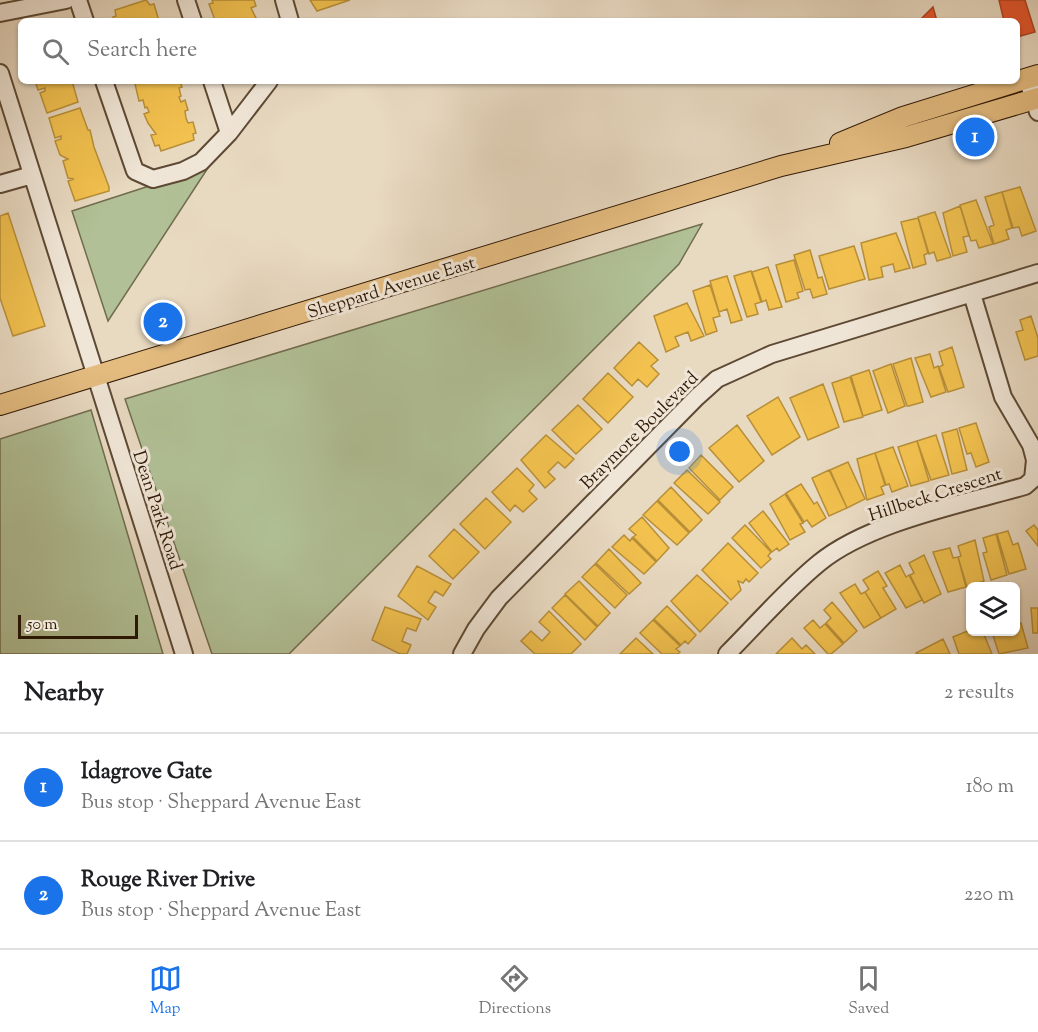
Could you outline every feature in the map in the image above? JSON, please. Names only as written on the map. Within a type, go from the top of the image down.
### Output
[{"type":"main road","name":"Sheppard Avenue East","points":[[781,166],[903,117],[1010,84]]},
{"type":"main road","name":"Sheppard Avenue East","points":[[0,405],[96,378],[781,166],[1037,103]]},
{"type":"street","points":[[0,13],[66,0]]},
{"type":"street","points":[[78,0],[84,18]]},
{"type":"street","points":[[186,0],[192,18]]},
{"type":"street","points":[[284,0],[289,18]]},
{"type":"street","name":"Dean Park Road","points":[[0,73],[184,654]]},
{"type":"street","points":[[1033,77],[1037,103]]},
{"type":"street","points":[[105,84],[135,171],[153,179],[183,171],[201,162],[229,132],[267,84]]},
{"type":"street","points":[[213,84],[229,132]]},
{"type":"street","points":[[0,184],[32,175]]},
{"type":"street","name":"Braymore Boulevard","points":[[462,654],[476,629],[499,598],[697,397],[717,380],[772,354],[1038,273]]},
{"type":"street","name":"Hillbeck Crescent","points":[[727,654],[808,573],[839,550],[862,537],[894,525],[1025,486],[1033,479],[1035,460],[1031,445],[1004,397],[972,294]]},
{"type":"green space","points":[[217,154],[108,321],[72,211],[183,175]]},
{"type":"green space","points":[[702,224],[679,264],[289,654],[212,654],[125,399]]},
{"type":"green space","points":[[91,410],[163,654],[0,654],[0,439]]},
{"type":"building: Homes","points":[[146,0],[150,5],[154,4],[158,18],[113,18],[116,16],[115,10]]},
{"type":"building: Homes","points":[[212,0],[254,0],[256,6],[251,8],[256,18],[214,18],[209,4],[213,3]]},
{"type":"building: Homes","points":[[310,0],[350,0],[317,11]]},
{"type":"building: Homes","points":[[36,84],[73,84],[78,102],[47,113],[40,93],[45,91],[45,88],[38,90]]},
{"type":"building: Homes","points":[[135,84],[181,84],[182,87],[179,88],[181,96],[179,97],[181,102],[185,100],[188,123],[193,122],[196,133],[193,134],[194,140],[161,151],[159,145],[155,146],[151,135],[156,134],[144,114],[149,112],[147,107],[145,108],[143,100],[139,101]]},
{"type":"building: Homes","points":[[80,108],[88,130],[90,130],[109,191],[75,201],[68,181],[74,179],[68,178],[63,161],[68,159],[60,155],[55,141],[61,139],[61,136],[55,138],[49,118]]},
{"type":"building: Homes","points":[[1020,187],[1036,231],[1022,236],[1019,227],[1013,228],[1002,192]]},
{"type":"building: Homes","points":[[1002,192],[1012,228],[1006,230],[1009,239],[994,244],[989,227],[994,225],[985,197]]},
{"type":"building: Homes","points":[[976,200],[993,244],[979,248],[976,240],[971,241],[960,205]]},
{"type":"building: Homes","points":[[960,206],[969,236],[963,237],[967,252],[953,256],[943,213]]},
{"type":"building: Homes","points":[[935,212],[951,257],[937,261],[934,252],[929,254],[918,217]]},
{"type":"building: Homes","points":[[8,213],[45,326],[13,336],[0,298],[0,216]]},
{"type":"building: Homes","points":[[918,218],[928,253],[924,255],[926,264],[913,268],[901,222]]},
{"type":"building: Homes","points":[[896,233],[910,268],[895,272],[893,264],[881,267],[883,277],[869,280],[861,243]]},
{"type":"building: Homes","points":[[854,246],[865,279],[829,289],[819,256]]},
{"type":"building: Homes","points":[[810,250],[818,278],[822,277],[827,294],[813,298],[810,289],[805,290],[794,255]]},
{"type":"building: Homes","points":[[794,260],[803,291],[797,293],[799,298],[786,302],[776,265]]},
{"type":"building: Homes","points":[[768,267],[782,307],[769,310],[766,300],[762,302],[752,272]]},
{"type":"building: Homes","points":[[751,271],[761,302],[755,304],[758,314],[747,317],[734,276]]},
{"type":"building: Homes","points":[[727,276],[742,320],[731,323],[727,309],[719,312],[710,281]]},
{"type":"building: Homes","points":[[710,285],[720,316],[713,318],[717,331],[706,335],[693,291]]},
{"type":"building: Homes","points":[[687,303],[704,336],[691,341],[688,332],[675,337],[679,346],[666,352],[654,316]]},
{"type":"building: Homes","points":[[1031,316],[1038,338],[1038,356],[1025,360],[1016,332],[1023,330],[1020,320]]},
{"type":"building: Homes","points":[[639,342],[658,360],[651,366],[659,374],[647,387],[638,379],[632,386],[614,368]]},
{"type":"building: Homes","points":[[952,347],[964,387],[948,392],[939,367],[943,365],[939,352]]},
{"type":"building: Homes","points":[[930,354],[934,368],[938,366],[946,392],[931,397],[915,358]]},
{"type":"building: Homes","points":[[911,358],[923,402],[907,406],[893,364]]},
{"type":"building: Homes","points":[[891,364],[905,406],[888,413],[873,371]]},
{"type":"building: Homes","points":[[869,370],[882,410],[863,416],[851,376]]},
{"type":"building: Homes","points":[[608,373],[633,397],[608,423],[583,399]]},
{"type":"building: Homes","points":[[850,377],[863,417],[844,422],[832,383]]},
{"type":"building: Homes","points":[[823,384],[839,427],[808,440],[790,398]]},
{"type":"building: Homes","points":[[778,397],[800,437],[772,455],[747,416]]},
{"type":"building: Homes","points":[[578,405],[602,429],[576,454],[552,430]]},
{"type":"building: Homes","points":[[976,423],[989,462],[976,467],[971,453],[967,454],[959,428]]},
{"type":"building: Homes","points":[[737,425],[764,461],[739,482],[709,448]]},
{"type":"building: Homes","points":[[957,429],[967,470],[952,474],[942,433]]},
{"type":"building: Homes","points":[[546,435],[574,459],[565,468],[558,462],[548,472],[555,479],[545,488],[521,460]]},
{"type":"building: Homes","points":[[936,435],[949,475],[931,480],[917,441]]},
{"type":"building: Homes","points":[[917,441],[929,481],[911,486],[898,447]]},
{"type":"building: Homes","points":[[893,447],[908,486],[892,492],[889,484],[886,485],[875,453]]},
{"type":"building: Homes","points":[[875,453],[885,485],[881,487],[884,494],[867,500],[857,459]]},
{"type":"building: Homes","points":[[701,455],[733,487],[720,500],[689,468]]},
{"type":"building: Homes","points":[[848,462],[865,499],[847,508],[830,470]]},
{"type":"building: Homes","points":[[517,468],[534,485],[529,491],[537,499],[523,512],[515,505],[510,511],[492,492]]},
{"type":"building: Homes","points":[[687,470],[720,502],[708,514],[674,483]]},
{"type":"building: Homes","points":[[829,470],[847,508],[829,516],[812,478]]},
{"type":"building: Homes","points":[[801,484],[814,504],[817,502],[826,518],[812,527],[807,520],[804,522],[786,493]]},
{"type":"building: Homes","points":[[671,487],[702,520],[690,532],[658,500]]},
{"type":"building: Homes","points":[[785,494],[803,523],[800,524],[805,532],[790,540],[770,504]]},
{"type":"building: Homes","points":[[486,498],[511,522],[485,549],[460,524]]},
{"type":"building: Homes","points":[[657,501],[689,533],[677,545],[643,515]]},
{"type":"building: Homes","points":[[763,511],[789,544],[779,551],[777,548],[772,552],[749,523]]},
{"type":"building: Homes","points":[[642,517],[669,548],[657,561],[633,537],[636,535],[629,529]]},
{"type":"building: Homes","points":[[745,525],[771,552],[768,556],[771,559],[761,568],[732,538]]},
{"type":"building: Homes","points":[[1034,525],[1038,530],[1038,546],[1026,531]]},
{"type":"building: Homes","points":[[454,529],[479,552],[453,579],[429,556]]},
{"type":"building: Homes","points":[[1008,531],[1013,545],[1018,543],[1026,569],[1009,574],[997,534]]},
{"type":"building: Homes","points":[[996,534],[1007,575],[991,580],[983,553],[987,552],[983,538]]},
{"type":"building: Homes","points":[[624,535],[630,541],[632,538],[656,562],[644,574],[612,547]]},
{"type":"building: Homes","points":[[975,540],[984,581],[966,584],[958,557],[961,556],[958,546]]},
{"type":"building: Homes","points":[[728,543],[758,573],[749,582],[746,579],[743,583],[738,581],[741,590],[731,600],[702,570]]},
{"type":"building: Homes","points":[[950,548],[953,558],[958,557],[966,587],[948,592],[933,552]]},
{"type":"building: Homes","points":[[609,549],[641,583],[629,594],[596,563]]},
{"type":"building: Homes","points":[[924,555],[941,594],[924,603],[910,575],[914,573],[909,563]]},
{"type":"building: Homes","points":[[595,564],[627,595],[615,608],[582,577]]},
{"type":"building: Homes","points":[[900,565],[906,577],[909,575],[922,600],[906,608],[885,573]]},
{"type":"building: Homes","points":[[417,566],[451,584],[443,596],[435,591],[428,602],[436,607],[428,620],[398,596]]},
{"type":"building: Homes","points":[[878,571],[887,586],[883,588],[896,609],[881,618],[865,592],[869,589],[863,580]]},
{"type":"building: Homes","points":[[697,575],[728,603],[700,632],[671,601]]},
{"type":"building: Homes","points":[[579,581],[610,613],[598,626],[565,594]]},
{"type":"building: Homes","points":[[855,584],[861,594],[865,592],[881,618],[864,628],[840,593]]},
{"type":"building: Homes","points":[[565,595],[597,627],[585,640],[552,608]]},
{"type":"building: Homes","points":[[832,602],[857,631],[844,643],[826,623],[831,618],[824,610]]},
{"type":"building: Homes","points":[[667,606],[696,635],[688,644],[685,641],[681,645],[654,619]]},
{"type":"building: Homes","points":[[385,607],[421,619],[416,631],[407,628],[402,641],[411,645],[407,654],[400,654],[372,640]]},
{"type":"building: Homes","points":[[1031,608],[1038,608],[1038,633],[1033,633]]},
{"type":"building: Homes","points":[[549,611],[581,644],[571,654],[535,654],[521,641],[531,631],[542,641],[550,632],[539,622]]},
{"type":"building: Homes","points":[[653,620],[680,646],[676,649],[680,652],[678,654],[662,654],[640,633]]},
{"type":"building: Homes","points":[[813,620],[820,628],[825,624],[843,644],[831,654],[828,654],[804,628]]},
{"type":"building: Homes","points":[[1020,623],[1028,648],[999,654],[993,636],[1020,636]]},
{"type":"building: Homes","points":[[966,632],[966,636],[985,636],[992,654],[959,654],[953,637]]},
{"type":"building: Homes","points":[[636,638],[653,654],[620,654]]},
{"type":"building: Homes","points":[[792,638],[802,649],[806,645],[815,654],[776,654]]},
{"type":"building: Homes","points":[[943,639],[950,654],[916,654],[916,653]]},
{"type":"building: Shops","points":[[999,0],[1025,0],[1035,32],[1020,36],[1020,18],[1003,18]]},
{"type":"building: Shops","points":[[933,7],[936,18],[922,18]]},
{"type":"place","name":"Idagrove Gate","points":[[975,137]]},
{"type":"place","name":"Rouge River Drive","points":[[163,322]]}]
